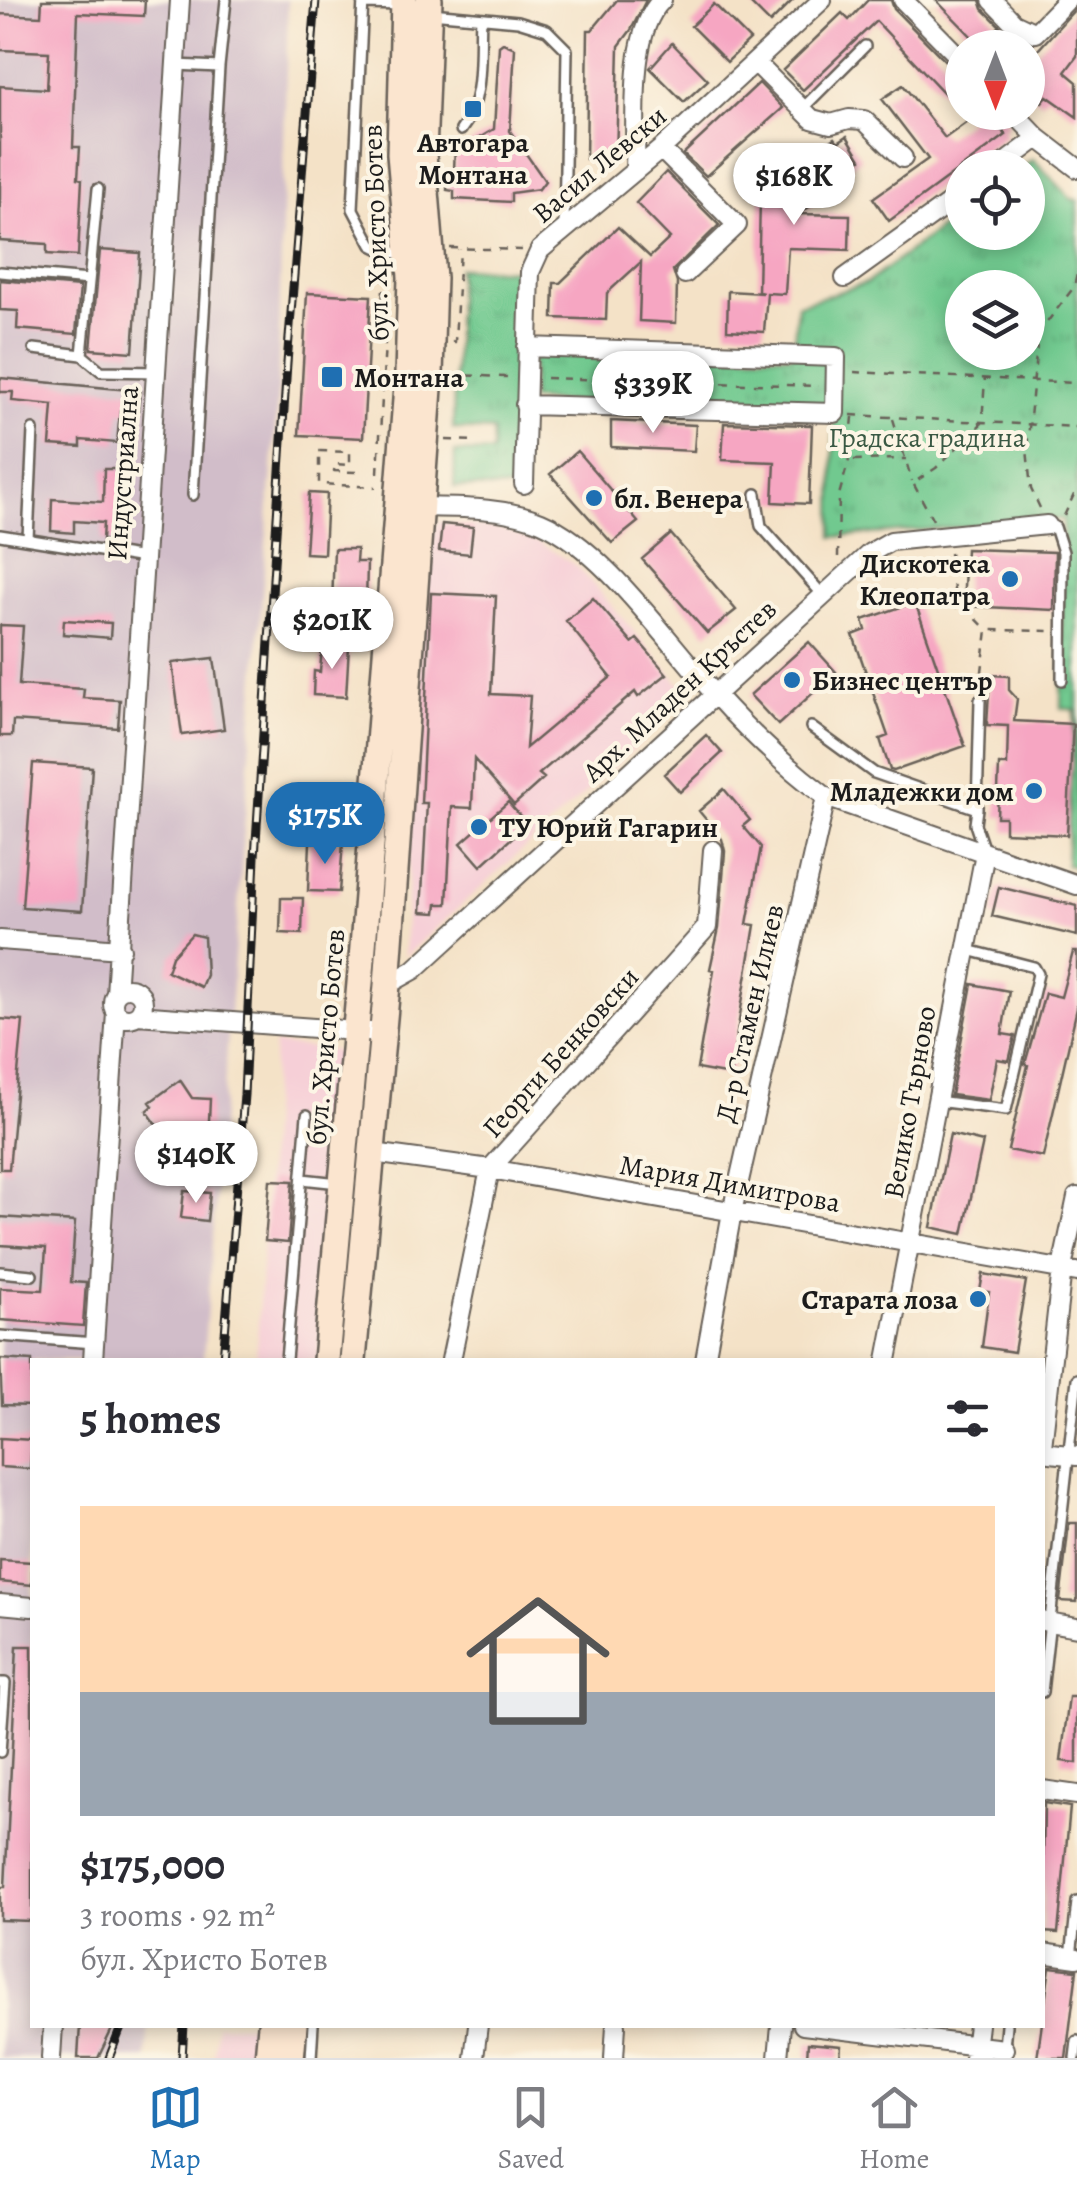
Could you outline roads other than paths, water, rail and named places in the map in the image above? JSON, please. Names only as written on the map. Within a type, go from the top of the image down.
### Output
[{"type":"main road","name":"бул. Христо Ботев","points":[[353,1358],[388,985],[410,507],[410,255],[400,154],[416,4]]},
{"type":"main road","name":"бул. Христо Ботев","points":[[326,1358],[410,507],[430,374],[433,278],[422,154],[416,4]]},
{"type":"main road","points":[[268,2058],[270,2028]]},
{"type":"main road","points":[[291,2058],[294,2028]]},
{"type":"street","name":"Индустриална","points":[[94,1352],[111,1075],[130,1005],[120,949],[180,0]]},
{"type":"street","points":[[635,171],[639,42],[652,9],[662,0]]},
{"type":"street","points":[[904,0],[945,42]]},
{"type":"street","points":[[992,0],[1014,23],[1035,33],[1067,0]]},
{"type":"street","name":"Васил Левски","points":[[524,484],[530,272],[540,250],[661,149],[816,2]]},
{"type":"street","points":[[756,63],[820,123],[864,120],[904,158]]},
{"type":"street","points":[[1031,130],[1077,168]]},
{"type":"street","points":[[1022,150],[1038,138]]},
{"type":"street","points":[[661,149],[737,225],[685,274]]},
{"type":"street","points":[[845,278],[945,206]]},
{"type":"street","points":[[525,405],[835,413],[836,371],[527,346]]},
{"type":"street","points":[[410,507],[518,515],[567,536],[612,576],[716,696],[826,798],[1077,885]]},
{"type":"street","name":"Арх. Младен Кръстев","points":[[388,985],[414,970],[870,553],[892,542],[941,536],[1054,531]]},
{"type":"street","name":"Д-р Стамен Илиев","points":[[704,1358],[732,1212],[826,798]]},
{"type":"street","name":"Георги Бенковски","points":[[451,1358],[490,1170],[707,927],[713,850]]},
{"type":"street","name":"Велико Търново","points":[[887,1358],[985,854]]},
{"type":"street","points":[[0,940],[120,949]]},
{"type":"street","points":[[130,1005],[216,1021],[384,1033]]},
{"type":"street","name":"Мария Димитрова","points":[[373,1153],[1070,1270]]},
{"type":"street","points":[[1045,1430],[1070,1270],[1077,1197]]},
{"type":"street","points":[[1045,1450],[1073,1456]]},
{"type":"street","points":[[0,1604],[30,1607]]},
{"type":"street","points":[[1046,1622],[1077,1627]]},
{"type":"street","points":[[1045,1790],[1077,1795]]},
{"type":"street","points":[[1045,1953],[1074,1958]]},
{"type":"street","points":[[50,2058],[52,2028]]},
{"type":"street","points":[[474,2058],[478,2028]]},
{"type":"street","points":[[614,2058],[616,2028]]},
{"type":"street","points":[[778,2058],[780,2028]]},
{"type":"street","points":[[822,2028],[1003,2054]]},
{"type":"lane","points":[[193,495],[226,0]]},
{"type":"lane","points":[[410,255],[372,245],[352,210],[363,2],[416,4],[481,18],[518,21],[547,30],[567,50],[564,230]]},
{"type":"lane","points":[[461,130],[472,117],[477,90],[481,18]]},
{"type":"lane","points":[[802,108],[865,46]]},
{"type":"lane","points":[[176,65],[219,67]]},
{"type":"lane","points":[[82,355],[98,189]]},
{"type":"lane","points":[[0,272],[89,280]]},
{"type":"lane","points":[[34,349],[82,355],[102,371],[156,372]]},
{"type":"lane","points":[[28,539],[33,430]]},
{"type":"lane","points":[[756,494],[762,526],[822,594]]},
{"type":"lane","points":[[1054,531],[1063,552],[1062,680]]},
{"type":"lane","points":[[0,535],[144,558]]},
{"type":"lane","points":[[980,700],[975,824],[985,854]]},
{"type":"lane","points":[[810,727],[874,773],[977,809]]},
{"type":"lane","points":[[938,1101],[1006,1110],[1038,974],[1034,967],[965,949]]},
{"type":"lane","points":[[286,1358],[307,1115]]},
{"type":"lane","points":[[302,1180],[342,1184]]},
{"type":"lane","points":[[0,1272],[32,1274]]},
{"type":"lane","points":[[0,1336],[94,1352]]},
{"type":"lane","points":[[1046,1622],[1073,1456],[1077,1379]]},
{"type":"lane","points":[[0,1683],[5,1683],[0,1752]]},
{"type":"lane","points":[[1074,1958],[1077,1902]]},
{"type":"lane","points":[[310,2058],[313,2028]]},
{"type":"lane","points":[[1003,2054],[1006,2028]]},
{"type":"lane","points":[[1075,2058],[1077,2041]]},
{"type":"railway","points":[[223,1358],[244,1095],[287,363],[316,0]]},
{"type":"railway","points":[[109,2058],[121,2028]]},
{"type":"railway","points":[[182,2058],[184,2028]]},
{"type":"place","name":"Автогара Монтана","points":[[473,109]]},
{"type":"place","name":"Монтана","points":[[332,377]]},
{"type":"place","name":"бл. Венера","points":[[594,498]]},
{"type":"place","name":"Дискотека Клеопатра","points":[[1010,579]]},
{"type":"place","name":"Бизнес център","points":[[792,680]]},
{"type":"place","name":"Младежки дом","points":[[1034,791]]},
{"type":"place","name":"ТУ Юрий Гагарин","points":[[479,827]]},
{"type":"place","name":"Старата лоза","points":[[978,1299]]},
{"type":"park label","name":"Градска градина","points":[[927,437]]}]
